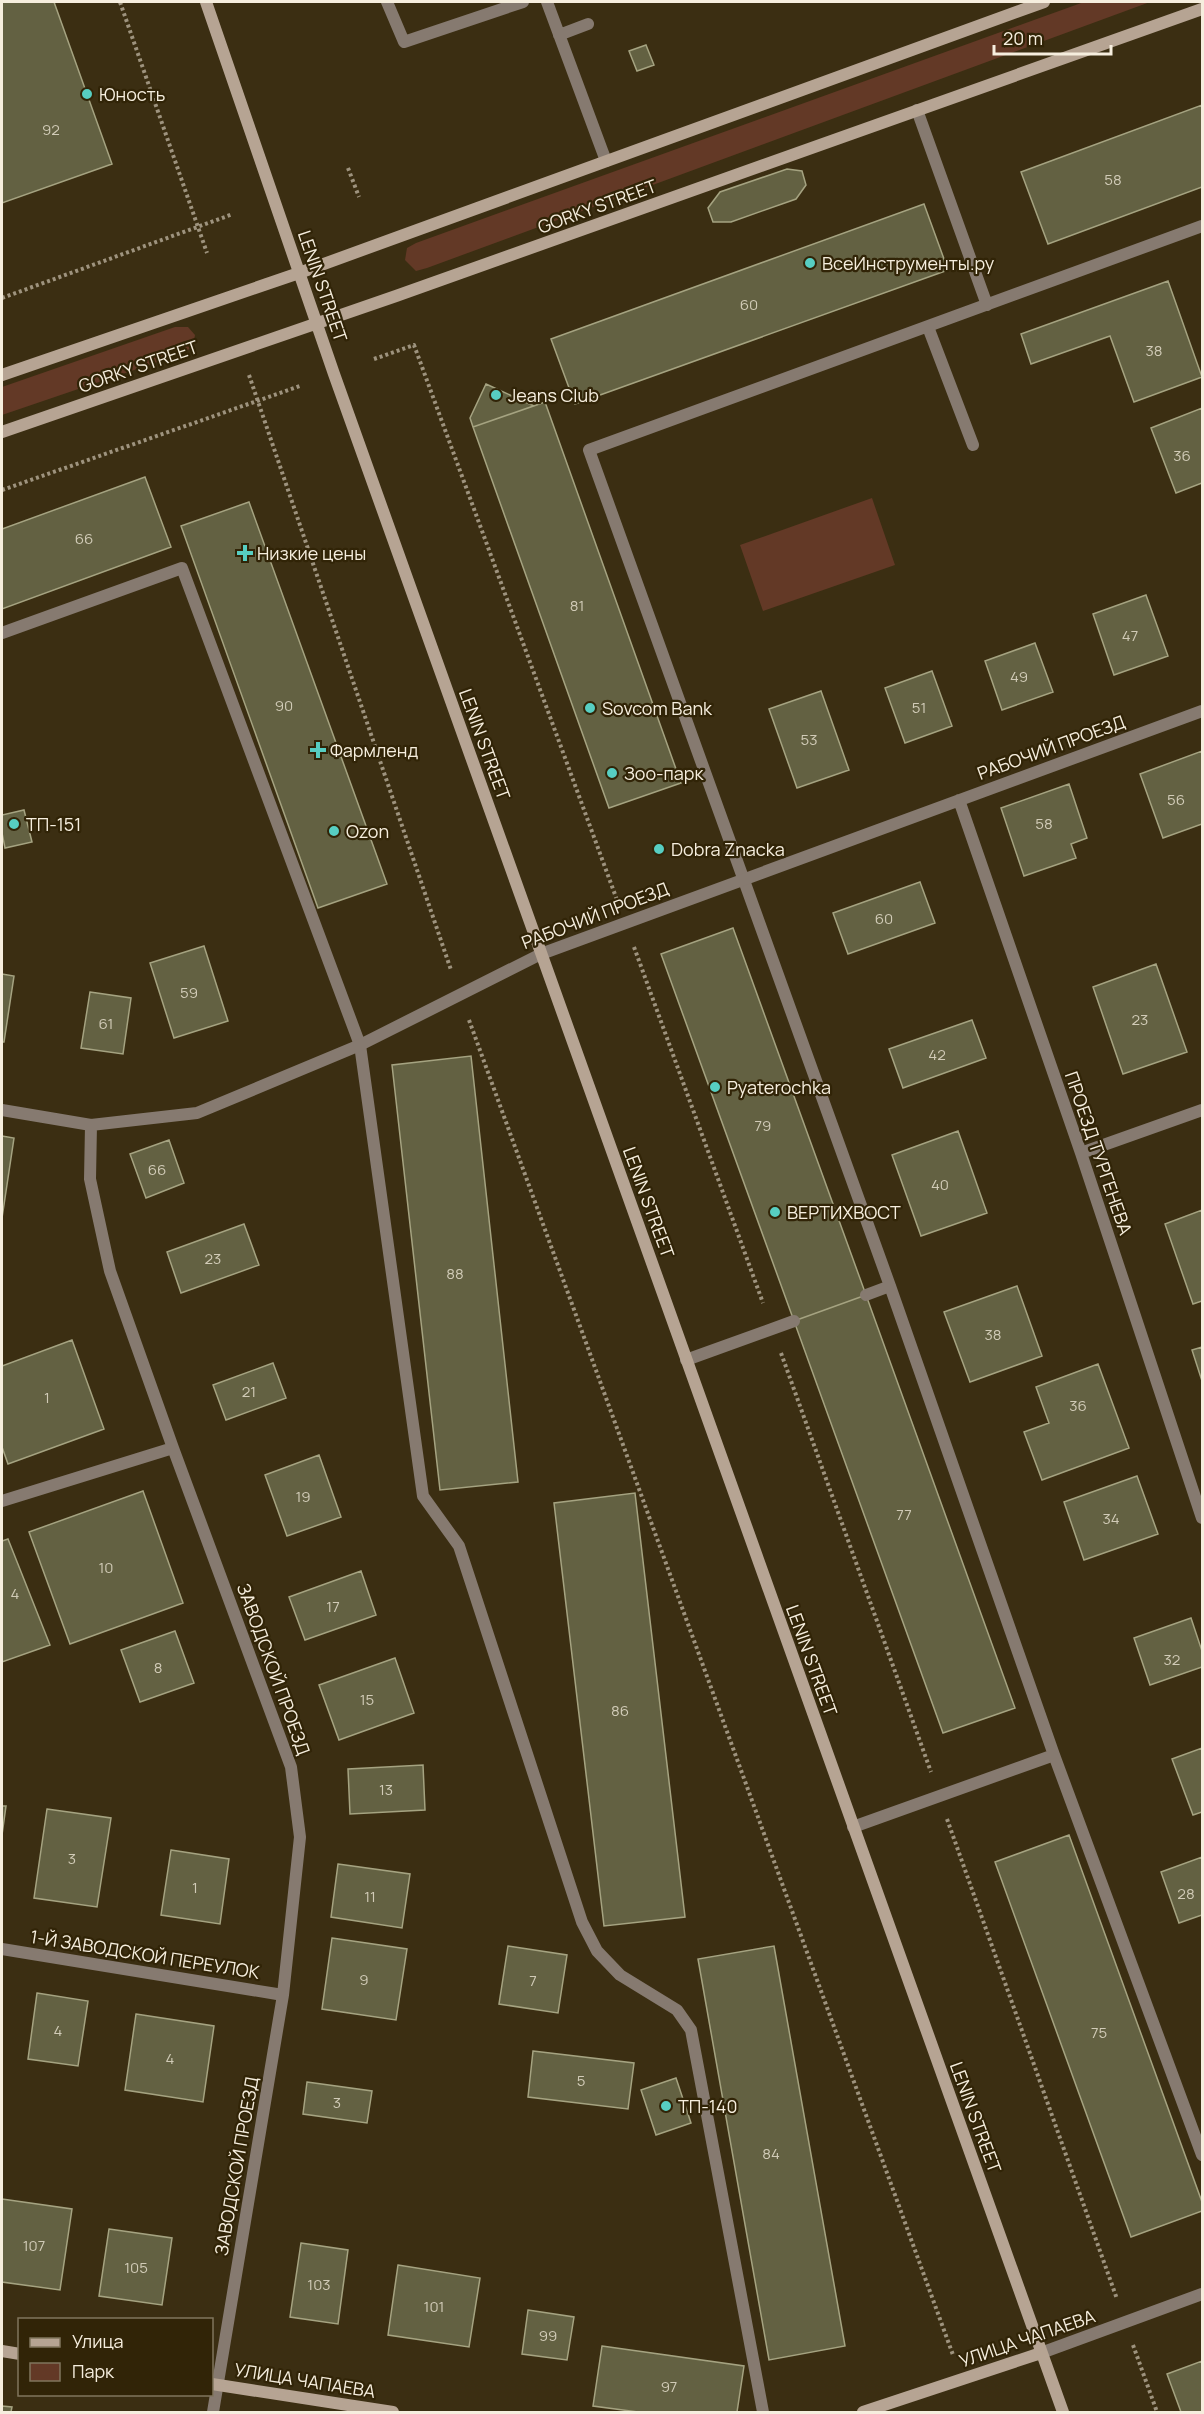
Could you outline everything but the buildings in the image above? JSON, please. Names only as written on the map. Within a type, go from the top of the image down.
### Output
[{"type":"main road","name":"LENIN STREET","points":[[206,2],[316,323],[1063,2412]]},
{"type":"main road","name":"GORKY STREET","points":[[2,373],[299,273],[1044,2]]},
{"type":"main road","name":"GORKY STREET","points":[[2,432],[1203,9]]},
{"type":"main road","points":[[2,2351],[18,2354]]},
{"type":"main road","name":"УЛИЦА ЧАПАЕВА","points":[[863,2412],[1041,2353]]},
{"type":"main road","name":"УЛИЦА ЧАПАЕВА","points":[[214,2384],[393,2412]]},
{"type":"street","points":[[387,2],[404,42],[523,2]]},
{"type":"street","points":[[547,2],[606,161]]},
{"type":"street","points":[[559,35],[588,24]]},
{"type":"street","points":[[917,111],[987,305]]},
{"type":"street","points":[[1203,226],[589,450],[745,878],[1054,1755],[1203,2155]]},
{"type":"street","points":[[928,327],[973,445]]},
{"type":"street","points":[[2,633],[182,568],[360,1045],[423,1496],[459,1546],[582,1922],[597,1951],[620,1975],[677,2010],[691,2030],[763,2412]]},
{"type":"street","name":"РАБОЧИЙ ПРОЕЗД","points":[[2,1110],[91,1125],[196,1113],[360,1045],[541,954],[1203,711]]},
{"type":"street","name":"ПРОЕЗД ТУРГЕНЕВА","points":[[959,800],[1197,1484],[1203,1518]]},
{"type":"street","points":[[1081,1153],[1203,1110]]},
{"type":"street","name":"ЗАВОДСКОЙ ПРОЕЗД","points":[[91,1125],[90,1179],[110,1271],[291,1767],[300,1837],[283,1995],[214,2384],[213,2412]]},
{"type":"street","points":[[866,1295],[890,1286]]},
{"type":"street","points":[[686,1360],[794,1321]]},
{"type":"street","points":[[2,1501],[173,1448]]},
{"type":"street","points":[[853,1827],[1054,1755]]},
{"type":"street","name":"1-Й ЗАВОДСКОЙ ПЕРЕУЛОК","points":[[2,1949],[283,1995]]},
{"type":"street","name":"УЛИЦА ЧАПАЕВА","points":[[1041,2353],[1203,2294]]},
{"type":"path","points":[[120,2],[207,253]]},
{"type":"path","points":[[348,168],[359,197]]},
{"type":"path","points":[[2,298],[233,214]]},
{"type":"path","points":[[374,359],[414,345],[773,1329],[1157,2412]]},
{"type":"path","points":[[246,369],[460,994],[962,2379]]},
{"type":"path","points":[[2,490],[300,386]]},
{"type":"green space","points":[[1084,2],[1150,2],[427,268],[416,271],[405,260],[407,248],[416,243]]},
{"type":"green space","points":[[175,327],[188,327],[195,335],[193,346],[184,353],[2,415],[2,387]]},
{"type":"green space","points":[[872,498],[895,565],[763,611],[740,545]]},
{"type":"place","name":"Юность","points":[[87,94]]},
{"type":"place","name":"ВсеИнструменты.ру","points":[[810,263]]},
{"type":"place","name":"Jeans Club","points":[[496,395]]},
{"type":"place","name":"Низкие цены","points":[[245,553]]},
{"type":"place","name":"Sovcom Bank","points":[[590,708]]},
{"type":"place","name":"Фармленд","points":[[318,750]]},
{"type":"place","name":"Зоо-парк","points":[[612,773]]},
{"type":"place","name":"ТП-151","points":[[14,824]]},
{"type":"place","name":"Ozon","points":[[334,831]]},
{"type":"place","name":"Dobra Znacka","points":[[659,849]]},
{"type":"place","name":"Pyaterochka","points":[[715,1087]]},
{"type":"place","name":"ВЕРТИХВОСТ","points":[[775,1212]]},
{"type":"place","name":"ТП-140","points":[[666,2106]]}]
